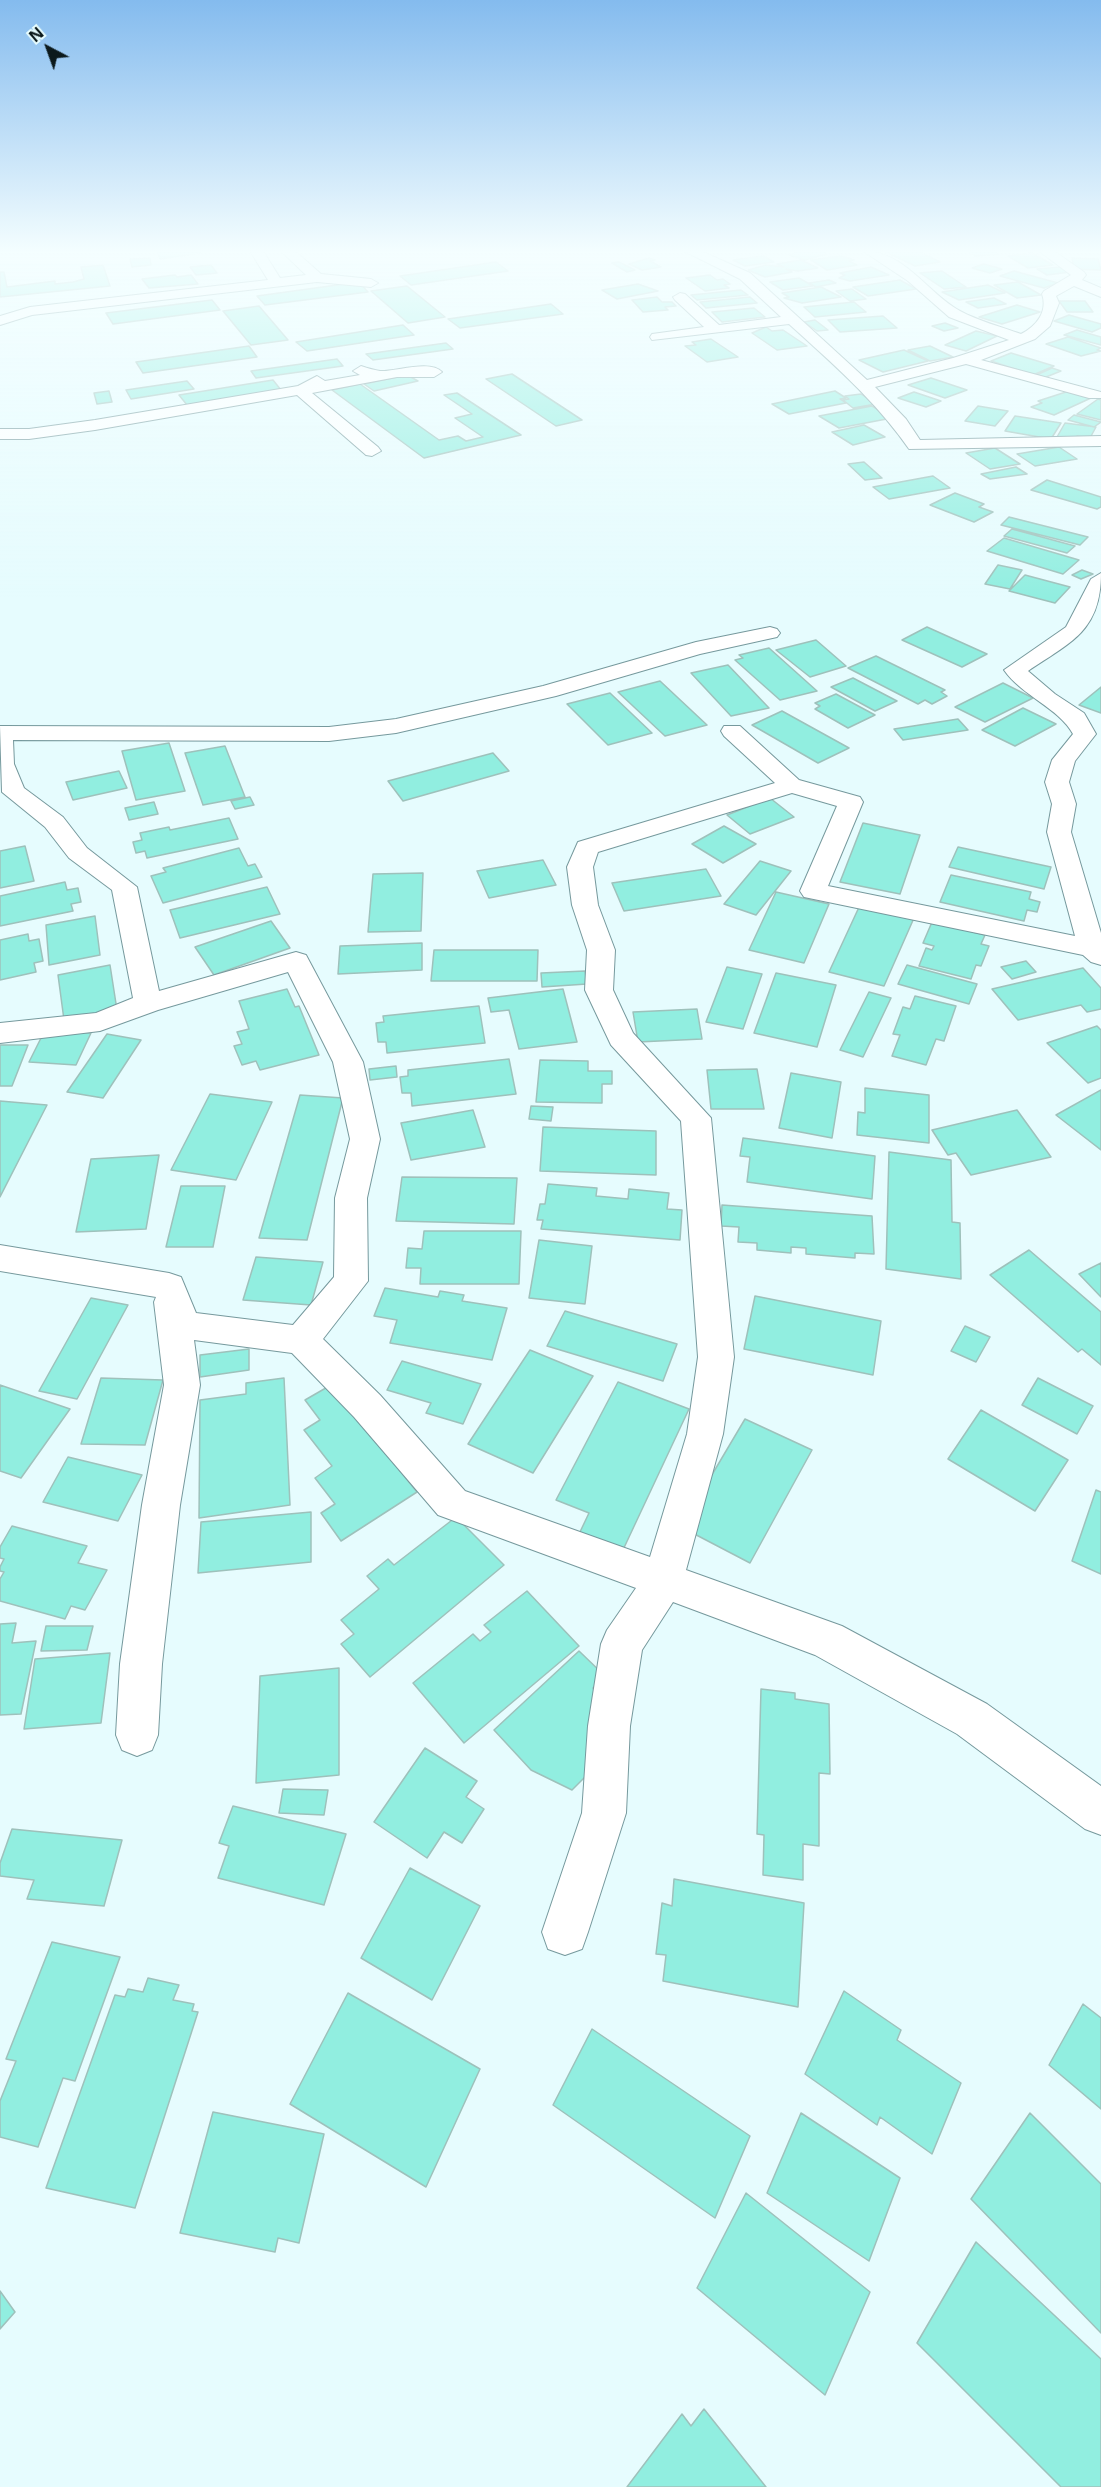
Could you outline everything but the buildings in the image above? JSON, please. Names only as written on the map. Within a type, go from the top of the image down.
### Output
[{"type":"street","points":[[844,367],[900,423],[915,444],[1101,441]]},
{"type":"street","points":[[864,385],[930,367]]},
{"type":"street","points":[[988,367],[1095,395]]},
{"type":"street","points":[[304,389],[334,370],[348,379],[357,375],[359,371],[383,376]]},
{"type":"street","points":[[0,434],[29,434],[95,425],[396,372],[434,372]]},
{"type":"street","points":[[304,389],[303,393],[372,451]]},
{"type":"street","points":[[732,731],[791,785],[851,802],[813,891],[1097,952],[1059,832],[1064,804],[1057,782],[1064,760],[1085,734],[1076,718],[1047,699],[1015,670],[1083,631],[1101,579]]},
{"type":"street","points":[[148,1003],[124,887],[78,853],[54,822],[14,792],[2,764],[1,734],[329,734],[396,726],[548,691],[696,648],[770,633]]},
{"type":"street","points":[[565,1932],[604,1814],[609,1726],[622,1644],[663,1582],[705,1434],[716,1357],[696,1118],[621,1038],[599,990],[601,950],[585,905],[585,889],[580,867],[587,847],[686,816],[741,804],[791,785]]},
{"type":"street","points":[[0,1033],[100,1022],[148,1003],[297,960],[348,1062],[365,1139],[351,1198],[351,1281],[301,1340]]},
{"type":"street","points":[[0,1258],[169,1286]]},
{"type":"street","points":[[169,1286],[184,1325],[301,1340],[367,1406],[452,1503],[663,1582],[828,1640],[972,1719],[1101,1813]]},
{"type":"street","points":[[137,1735],[141,1664],[161,1505],[182,1385],[169,1286]]}]
